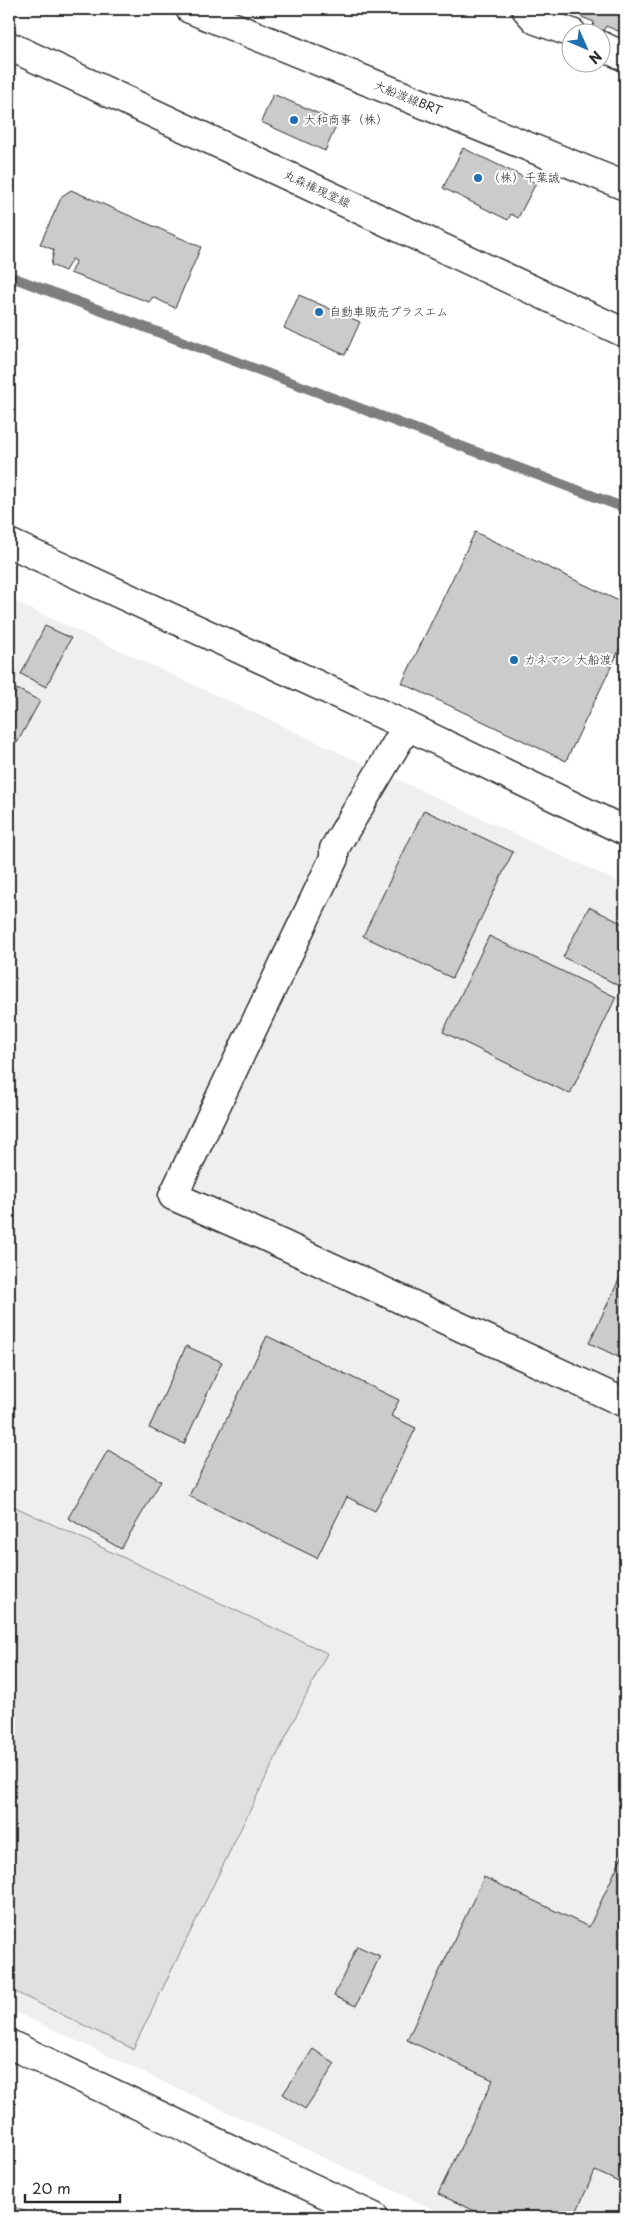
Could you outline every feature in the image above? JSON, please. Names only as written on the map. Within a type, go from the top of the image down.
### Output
[{"type":"street","name":"大船渡線BRT","points":[[190,9],[625,186]]},
{"type":"street","points":[[526,9],[536,20],[562,29]]},
{"type":"street","name":"丸森権現堂線","points":[[9,46],[625,333]]},
{"type":"street","points":[[612,51],[625,57]]},
{"type":"street","points":[[9,543],[407,726],[625,831]]},
{"type":"street","points":[[407,726],[334,849],[334,858],[174,1196],[625,1403]]},
{"type":"street","points":[[9,2044],[374,2217]]},
{"type":"shaded area","points":[[9,599],[625,885],[625,2217],[450,2217],[9,2009]]},
{"type":"shaded area","points":[[9,1504],[327,1653],[133,2049],[9,1989]]},
{"type":"shaded area","points":[[9,2204],[36,2217],[9,2217]]},
{"type":"building","points":[[562,9],[625,9],[625,34],[612,29],[612,22],[594,22]]},
{"type":"building","points":[[273,94],[338,122],[325,151],[261,122]]},
{"type":"building","points":[[463,148],[536,183],[518,218],[511,214],[508,220],[443,188]]},
{"type":"building","points":[[71,190],[201,247],[175,308],[153,297],[149,302],[70,273],[76,261],[72,259],[65,271],[51,265],[54,250],[40,244],[62,196]]},
{"type":"building","points":[[299,295],[360,322],[345,355],[284,328]]},
{"type":"building","name":"カネマン 大船渡","points":[[475,532],[625,604],[625,638],[566,761],[402,683]]},
{"type":"building","points":[[45,626],[71,638],[46,687],[21,674]]},
{"type":"building","points":[[17,689],[40,701],[17,743],[9,739],[9,705]]},
{"type":"building","points":[[424,810],[513,852],[452,978],[363,936]]},
{"type":"building","points":[[589,907],[625,925],[625,989],[563,957]]},
{"type":"building","points":[[489,936],[616,997],[570,1094],[443,1032]]},
{"type":"building","points":[[625,1267],[625,1360],[589,1343]]},
{"type":"building","points":[[267,1336],[399,1400],[391,1416],[416,1428],[375,1511],[347,1497],[317,1558],[189,1496]]},
{"type":"building","points":[[186,1346],[222,1362],[184,1444],[149,1428]]},
{"type":"building","points":[[108,1450],[161,1481],[121,1549],[68,1518]]},
{"type":"building","points":[[625,1850],[625,2185],[595,2171],[574,2217],[488,2217],[438,2194],[493,2080],[407,2040],[484,1877],[589,1927]]},
{"type":"building","points":[[357,1946],[380,1956],[356,2006],[334,1996]]},
{"type":"building","points":[[313,2049],[335,2064],[305,2109],[283,2094]]},
{"type":"waterway","points":[[9,276],[625,508]]},
{"type":"place","name":"大和商事（株）","points":[[294,120]]},
{"type":"place","name":"（株）千葉誠","points":[[478,178]]},
{"type":"place","name":"自動車販売プラスエム","points":[[319,312]]},
{"type":"place","name":"カネマン 大船渡","points":[[514,660]]}]
